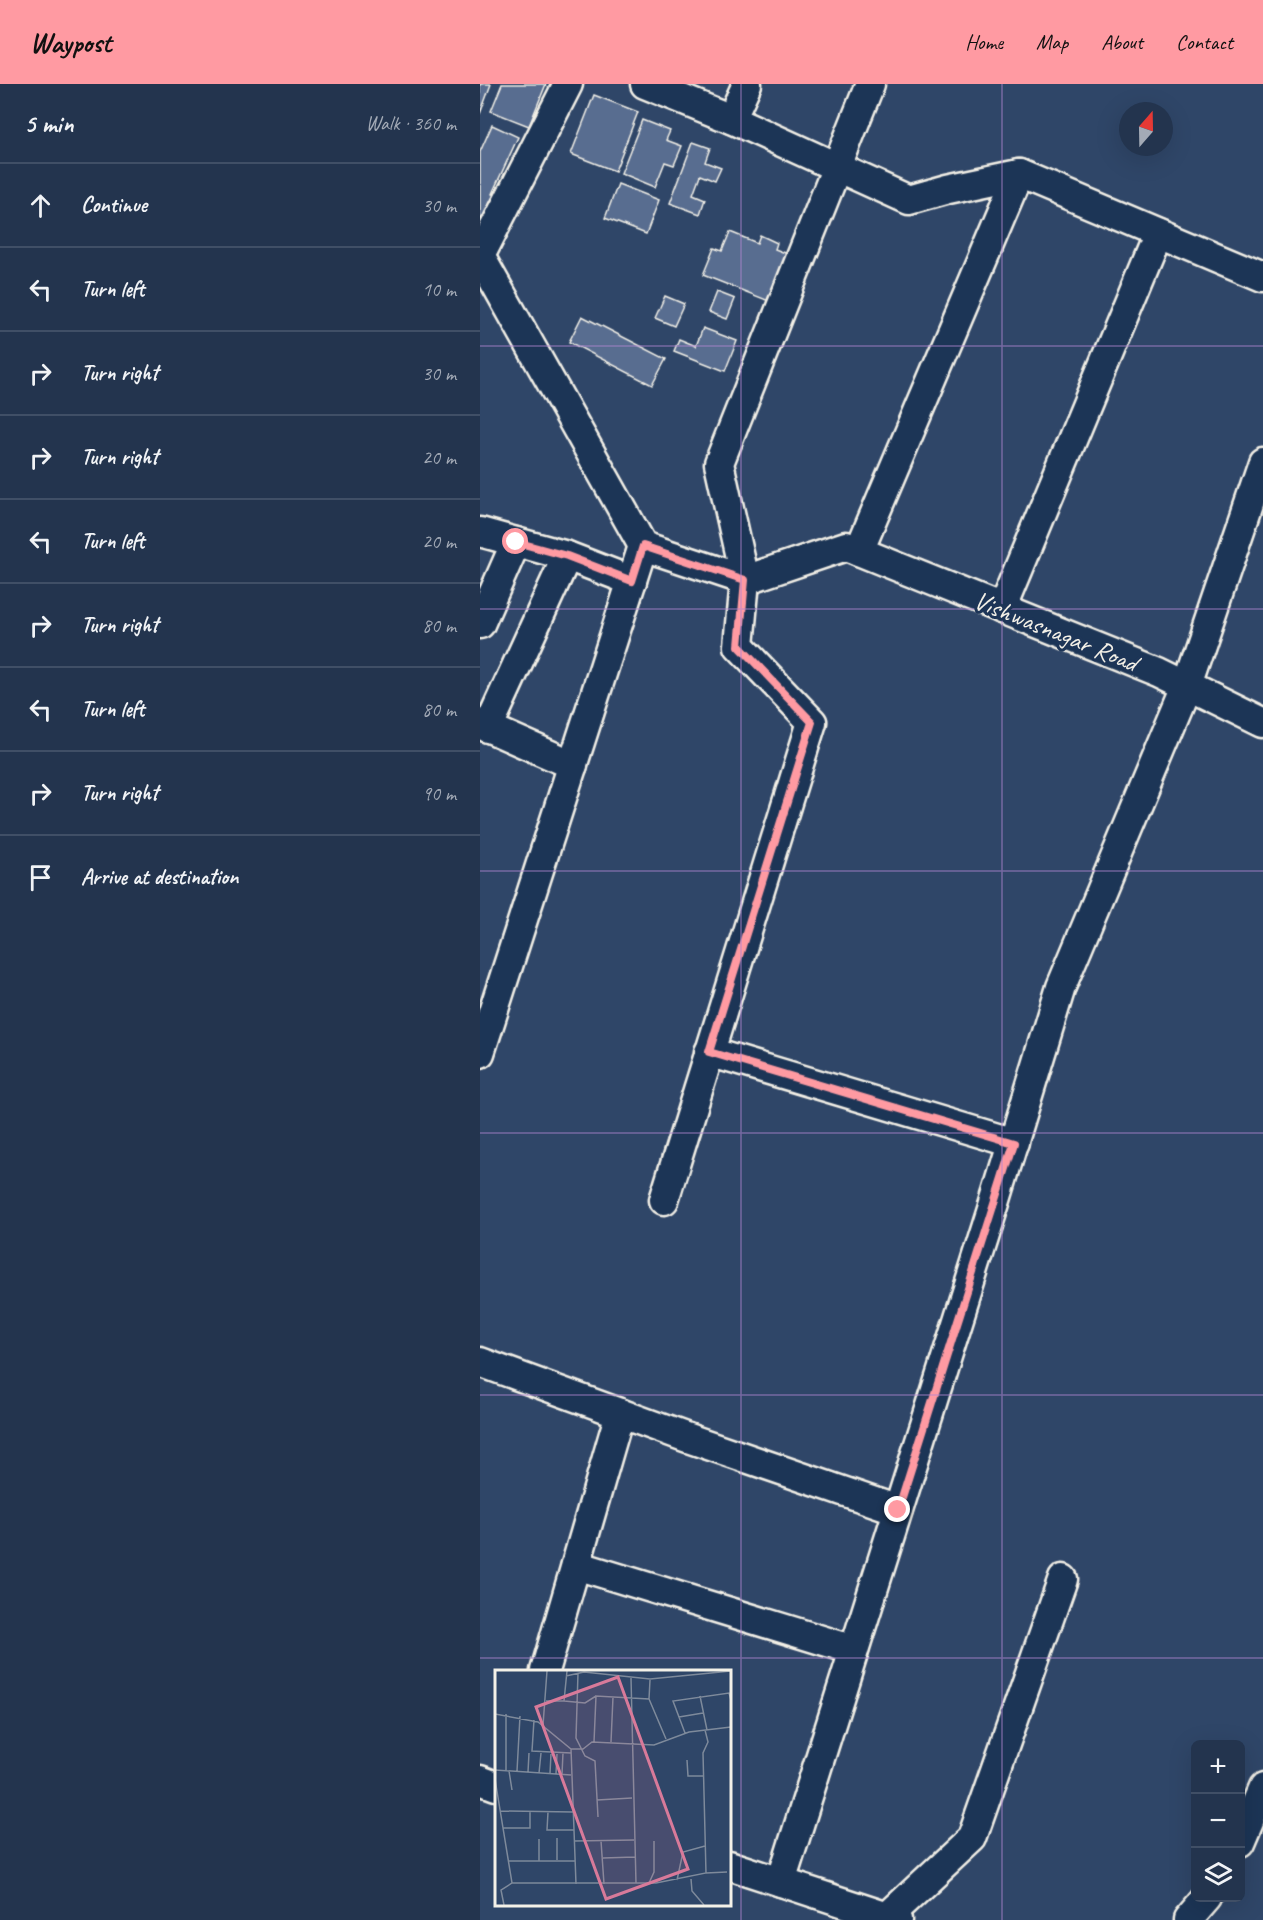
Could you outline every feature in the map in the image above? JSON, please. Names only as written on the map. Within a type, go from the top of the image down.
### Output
[{"type":"street","points":[[568,84],[480,256],[643,546],[745,580],[852,549],[1019,174]]},
{"type":"street","points":[[645,84],[731,119],[909,200],[1019,174],[1263,277]]},
{"type":"street","points":[[731,119],[747,84]]},
{"type":"street","points":[[664,1200],[812,722],[739,646],[745,580],[719,463],[870,84]]},
{"type":"street","points":[[1002,609],[1158,233]]},
{"type":"street","points":[[781,1882],[1061,987],[1187,686],[1263,462]]},
{"type":"street","points":[[480,532],[567,556],[632,581]]},
{"type":"street","points":[[480,624],[516,542]]},
{"type":"street","points":[[480,1053],[643,546]]},
{"type":"street","name":"Vishwasnagar Road","points":[[852,549],[1159,672],[1263,723]]},
{"type":"street","points":[[567,556],[484,726],[573,765]]},
{"type":"street","points":[[709,1052],[1014,1143]]},
{"type":"street","points":[[480,1362],[898,1510]]},
{"type":"street","points":[[545,1670],[620,1413]]},
{"type":"street","points":[[576,1565],[854,1650]]},
{"type":"street","points":[[730,1865],[892,1918],[972,1838],[1063,1579]]},
{"type":"street","points":[[480,1780],[495,1786]]},
{"type":"street","points":[[1245,1830],[1263,1788]]},
{"type":"street","points":[[1188,1920],[1204,1902]]},
{"type":"building","points":[[480,84],[491,84],[480,114]]},
{"type":"building","points":[[502,84],[546,84],[529,126],[491,111]]},
{"type":"building","points":[[594,95],[638,112],[615,171],[571,154]]},
{"type":"building","points":[[642,120],[670,131],[666,140],[682,146],[674,165],[665,162],[655,187],[621,173]]},
{"type":"building","points":[[492,125],[518,137],[492,194],[503,199],[491,225],[480,220],[480,152]]},
{"type":"building","points":[[693,142],[710,148],[705,162],[721,168],[715,181],[700,175],[693,194],[705,199],[700,214],[670,203]]},
{"type":"building","points":[[618,184],[659,200],[646,234],[605,218]]},
{"type":"building","points":[[730,232],[757,243],[760,235],[777,243],[775,249],[793,256],[774,303],[703,275],[714,248],[722,251]]},
{"type":"building","points":[[717,292],[735,299],[727,319],[709,312]]},
{"type":"building","points":[[665,296],[684,304],[674,326],[655,318]]},
{"type":"building","points":[[582,316],[666,359],[652,385],[569,342]]},
{"type":"building","points":[[703,328],[737,341],[725,371],[674,351],[679,339],[696,346]]},
{"type":"route","points":[[516,542],[567,556],[632,581],[643,546],[745,580],[739,646],[812,722],[709,1052],[1014,1143],[898,1510]]}]
